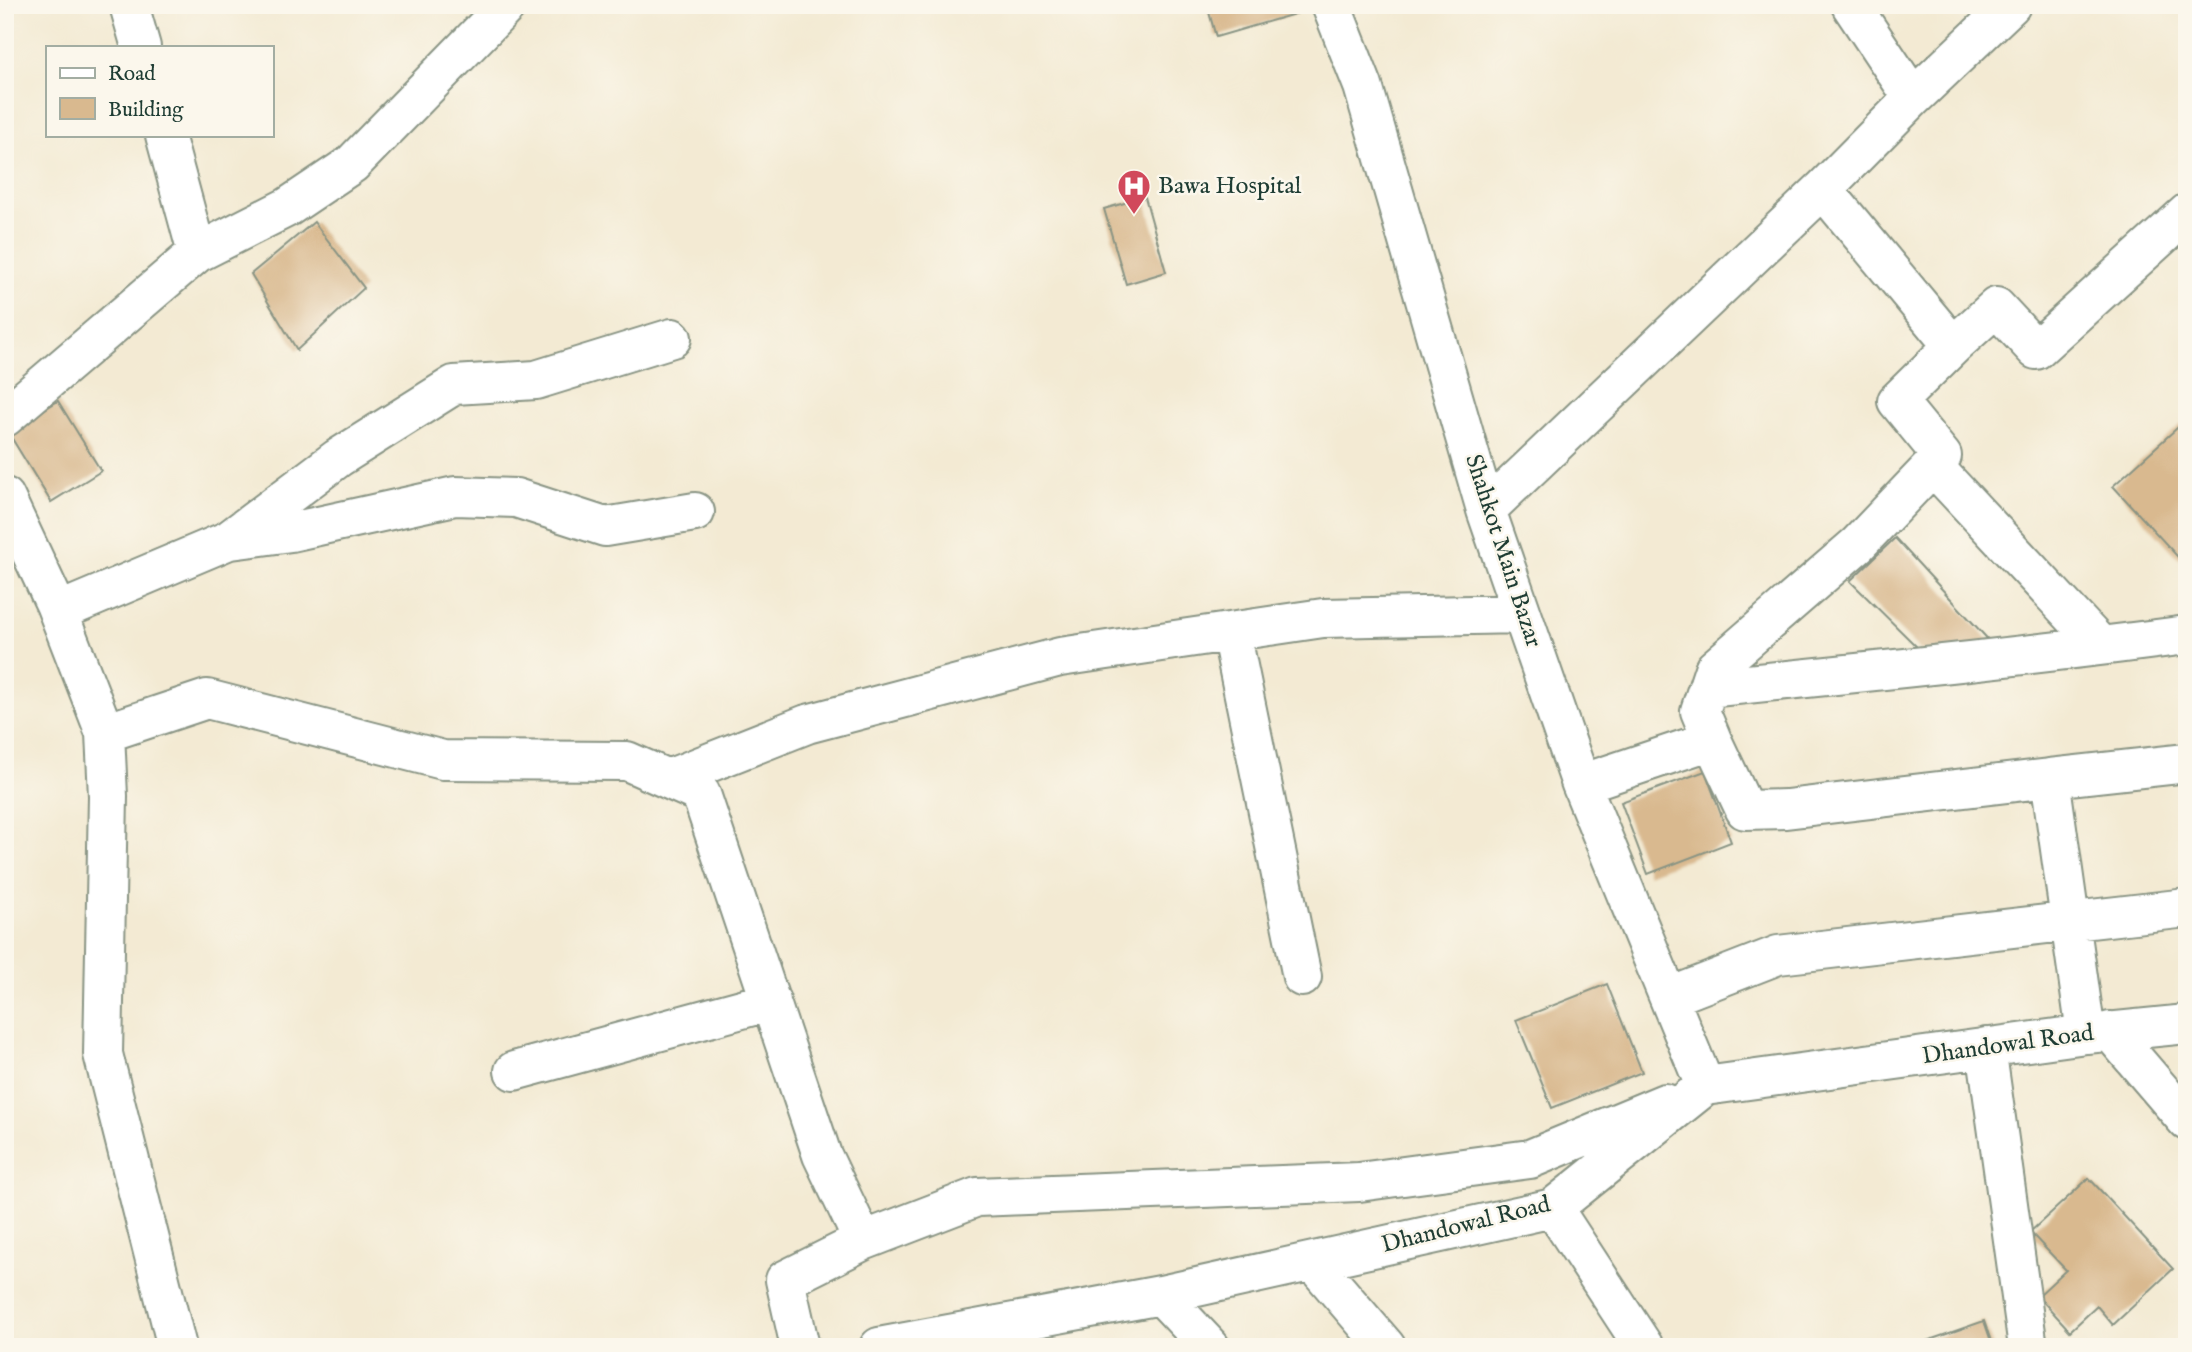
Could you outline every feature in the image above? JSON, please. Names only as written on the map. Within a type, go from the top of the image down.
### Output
[{"type":"street","points":[[129,5],[141,46]]},
{"type":"street","points":[[5,417],[197,253],[288,207],[352,164],[507,5]]},
{"type":"street","name":"Shahkot Main Bazar","points":[[1331,5],[1363,86],[1486,510],[1581,784],[1705,1086]]},
{"type":"street","points":[[1852,5],[1913,98]]},
{"type":"street","points":[[1486,510],[1823,189],[2011,5]]},
{"type":"street","points":[[165,136],[197,253]]},
{"type":"street","points":[[1823,189],[1953,345]]},
{"type":"street","points":[[2187,213],[2036,350],[1997,307],[1953,345],[1897,401],[1942,456],[1858,544],[1714,669],[1700,711],[1745,810],[1786,809],[2187,763]]},
{"type":"street","points":[[58,612],[229,540],[338,458],[454,385],[536,380],[672,338]]},
{"type":"street","points":[[1933,466],[2099,644]]},
{"type":"street","points":[[229,540],[291,532],[454,496],[516,498],[605,527],[695,512]]},
{"type":"street","points":[[5,497],[58,612],[105,733],[108,796],[103,1054],[177,1347]]},
{"type":"street","points":[[668,779],[807,724],[1060,657],[1324,618],[1522,614]]},
{"type":"street","points":[[1231,632],[1302,977]]},
{"type":"street","points":[[1708,688],[2019,656],[2183,633]]},
{"type":"street","points":[[105,733],[207,699],[443,760],[627,761],[701,794],[822,1155],[863,1241]]},
{"type":"street","points":[[1581,784],[1712,740]]},
{"type":"street","points":[[2050,778],[2070,922],[2098,1032],[2187,1121]]},
{"type":"street","points":[[1670,997],[1778,955],[2187,908]]},
{"type":"street","points":[[514,1071],[771,1001]]},
{"type":"street","name":"Dhandowal Road","points":[[895,1345],[1161,1294],[1553,1208],[1705,1086],[2098,1032],[2187,1024]]},
{"type":"street","points":[[1986,1047],[2028,1347]]},
{"type":"street","points":[[800,1347],[785,1280],[863,1241],[977,1197],[1359,1182],[1530,1159],[1705,1086]]},
{"type":"street","points":[[1553,1208],[1644,1347]]},
{"type":"street","points":[[1313,1262],[1386,1347]]},
{"type":"street","points":[[1161,1294],[1210,1347]]},
{"type":"building","points":[[1207,5],[1296,5],[1298,13],[1216,37]]},
{"type":"building","points":[[1145,197],[1166,272],[1126,284],[1104,209]]},
{"type":"building","points":[[314,222],[364,288],[297,350],[251,274]]},
{"type":"building","points":[[58,401],[101,471],[51,502],[8,432]]},
{"type":"building","points":[[2187,419],[2187,567],[2113,486]]},
{"type":"building","points":[[1895,538],[1994,646],[1921,651],[1850,581]]},
{"type":"building","points":[[1705,771],[1731,842],[1648,874],[1621,802]]},
{"type":"building","points":[[1607,984],[1642,1072],[1552,1108],[1516,1020]]},
{"type":"building","points":[[2089,1178],[2173,1269],[2113,1325],[2097,1306],[2070,1331],[2038,1296],[2066,1270],[2030,1232]]},
{"type":"building","points":[[1984,1321],[1993,1347],[1912,1347],[1912,1346]]},
{"type":"place","name":"Bawa Hospital","points":[[1134,216]]}]
